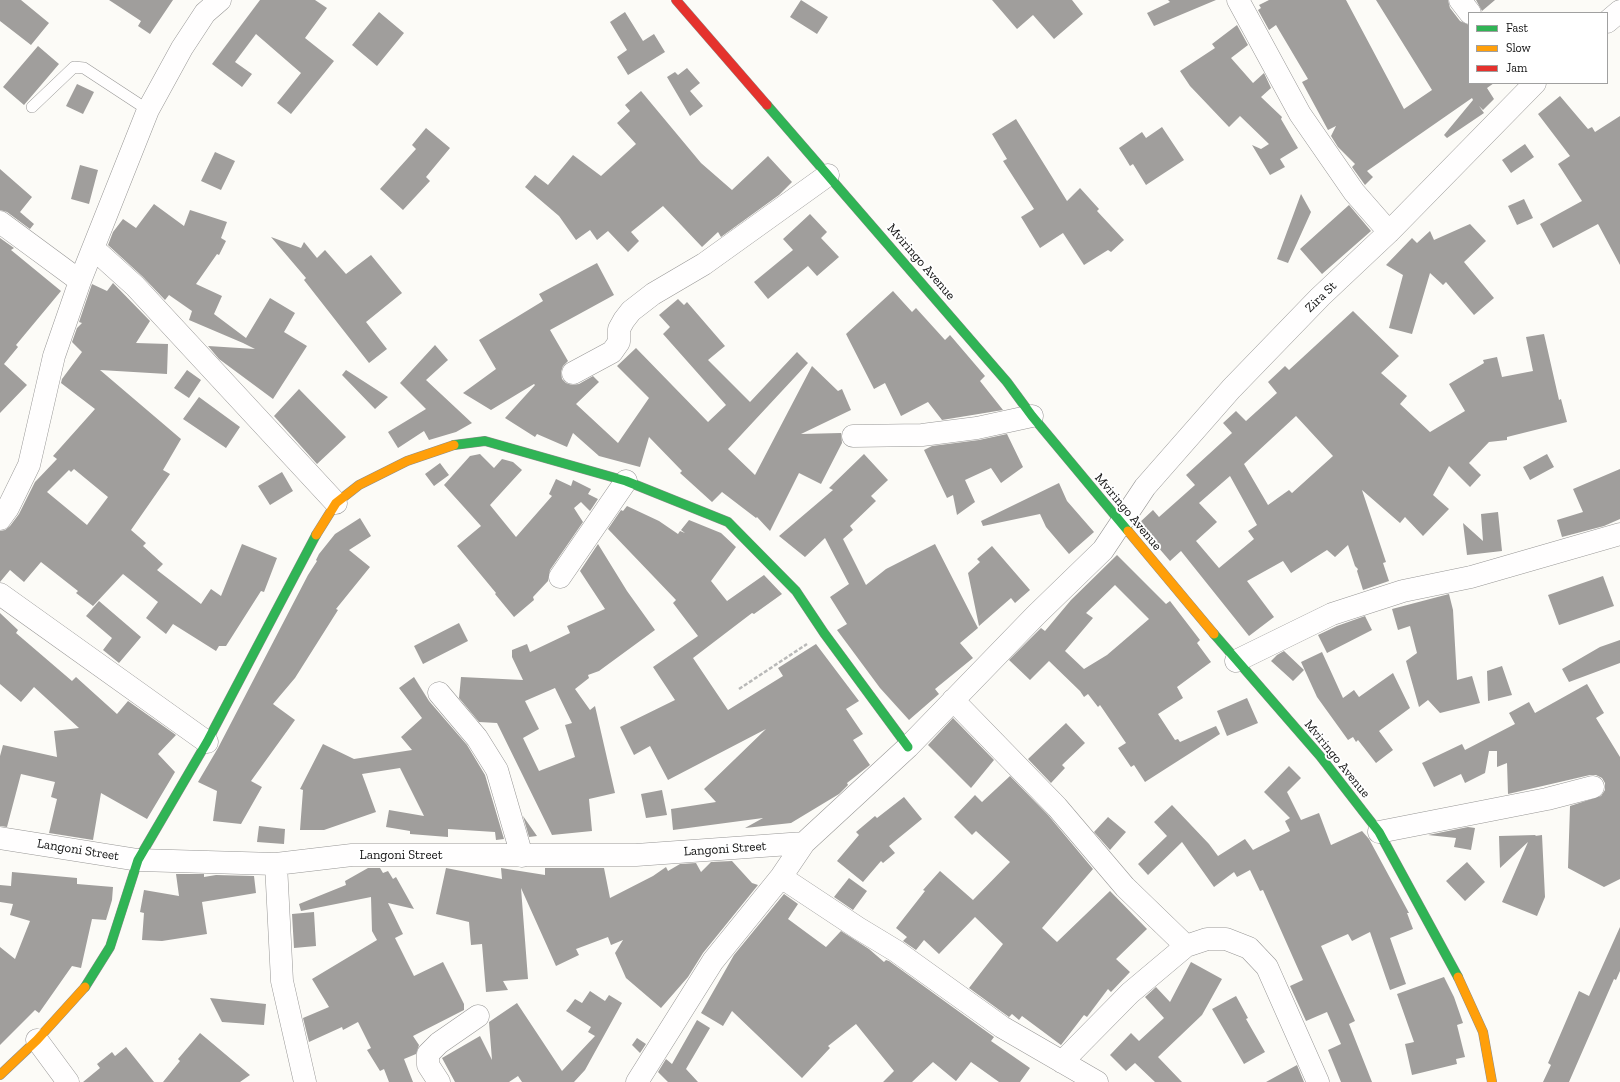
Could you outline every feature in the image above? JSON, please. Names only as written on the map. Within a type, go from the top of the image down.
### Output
[{"type":"street","points":[[0,519],[8,508],[29,465],[54,356],[80,281],[148,110],[182,48],[205,13],[220,0]]},
{"type":"street","name":"Mviringo Avenue","points":[[676,0],[1007,382],[1032,416],[1236,661],[1320,756],[1378,832],[1461,982],[1483,1032],[1492,1082]]},
{"type":"street","points":[[1238,0],[1300,114],[1354,192],[1389,232]]},
{"type":"street","points":[[1460,0],[1469,12]]},
{"type":"street","points":[[1608,21],[1620,11]]},
{"type":"street","name":"Zira St","points":[[637,1082],[713,961],[781,877],[804,843],[908,747],[1036,615],[1103,550],[1122,524],[1145,487],[1230,389],[1320,297],[1389,232],[1529,85]]},
{"type":"street","points":[[573,373],[612,352],[619,342],[619,329],[624,320],[642,302],[704,264],[828,176]]},
{"type":"street","points":[[0,222],[80,281]]},
{"type":"street","points":[[94,249],[140,292],[336,503]]},
{"type":"street","points":[[853,436],[922,435],[977,428],[1032,416]]},
{"type":"street","points":[[0,1075],[37,1040],[83,989],[110,947],[138,860],[207,742],[308,548],[336,503],[359,485],[407,461],[450,446],[485,441],[626,481],[728,522],[796,591],[824,633],[908,747]]},
{"type":"street","points":[[560,577],[626,481]]},
{"type":"street","points":[[1236,661],[1332,614],[1402,591],[1471,577],[1620,534]]},
{"type":"street","points":[[0,594],[207,742]]},
{"type":"street","points":[[439,693],[477,738],[496,770],[522,856]]},
{"type":"street","points":[[953,700],[1057,807],[1125,887],[1186,946]]},
{"type":"street","points":[[1378,832],[1548,799],[1593,787]]},
{"type":"street","name":"Langoni Street","points":[[0,838],[138,860],[276,864],[352,855],[636,855],[804,843]]},
{"type":"street","points":[[276,864],[282,981],[305,1082]]},
{"type":"street","points":[[781,877],[858,928],[896,951],[1002,1027],[1097,1082]]},
{"type":"street","points":[[1062,1062],[1130,993],[1186,946],[1207,939],[1226,939],[1249,948],[1267,967],[1318,1082]]},
{"type":"street","points":[[439,1082],[428,1066],[428,1054],[439,1043],[478,1016]]},
{"type":"street","points":[[37,1040],[68,1082]]},
{"type":"lane","points":[[32,107],[74,67],[84,68],[148,110]]},
{"type":"path","points":[[739,688],[824,633]]},
{"type":"building","points":[[0,0],[21,0],[49,23],[31,45],[0,21]]},
{"type":"building","points":[[109,0],[173,0],[150,34],[138,26],[141,21]]},
{"type":"building","points":[[260,0],[315,0],[327,8],[305,38],[334,61],[291,114],[277,103],[301,73],[256,34],[235,62],[252,74],[242,87],[212,64]]},
{"type":"building","points":[[801,0],[828,17],[817,34],[790,17]]},
{"type":"building","points":[[992,0],[1072,0],[1083,14],[1054,39],[1033,15],[1017,29]]},
{"type":"building","points":[[1168,0],[1216,0],[1154,26],[1147,13],[1170,2]]},
{"type":"building","points":[[1269,0],[1346,0],[1404,109],[1432,90],[1376,0],[1448,0],[1450,8],[1460,21],[1468,25],[1468,84],[1493,84],[1487,88],[1494,99],[1483,110],[1479,106],[1484,113],[1447,138],[1444,135],[1473,100],[1472,98],[1367,171],[1373,177],[1365,185],[1352,167],[1355,164],[1338,147],[1331,136],[1336,126],[1328,130],[1302,82],[1308,79],[1276,25],[1269,30],[1258,10],[1261,8],[1259,5]]},
{"type":"building","points":[[1476,0],[1495,0],[1482,11]]},
{"type":"building","points":[[379,12],[404,33],[377,66],[352,45]]},
{"type":"building","points":[[625,12],[643,41],[654,34],[665,52],[628,75],[617,57],[627,50],[610,22]]},
{"type":"building","points":[[1237,25],[1248,45],[1231,58],[1253,83],[1264,73],[1271,88],[1261,97],[1282,117],[1281,119],[1298,148],[1280,159],[1285,167],[1270,175],[1252,145],[1261,149],[1269,144],[1240,116],[1229,127],[1190,86],[1180,71],[1215,48],[1212,44]]},
{"type":"building","points":[[38,46],[59,64],[24,105],[3,87]]},
{"type":"building","points":[[687,68],[700,83],[690,91],[703,106],[690,116],[667,77],[675,72],[678,75]]},
{"type":"building","points":[[77,84],[94,92],[83,114],[66,106]]},
{"type":"building","points":[[641,91],[701,163],[732,190],[768,156],[792,182],[779,195],[721,237],[718,232],[702,247],[663,206],[631,232],[639,241],[628,252],[608,231],[597,240],[590,230],[576,240],[559,216],[525,187],[535,175],[548,185],[573,155],[601,176],[636,144],[617,123],[630,111],[625,105]]},
{"type":"building","points":[[1560,96],[1588,129],[1592,127],[1595,132],[1620,116],[1620,265],[1598,224],[1553,248],[1540,224],[1582,201],[1558,164],[1570,156],[1538,114]]},
{"type":"building","points":[[1016,119],[1067,201],[1080,188],[1099,209],[1097,211],[1124,240],[1111,252],[1108,250],[1084,265],[1063,233],[1040,248],[1021,217],[1034,209],[1003,161],[1007,159],[992,134]]},
{"type":"building","points":[[1162,127],[1184,160],[1146,185],[1133,164],[1130,166],[1119,148],[1142,132],[1146,138]]},
{"type":"building","points":[[426,128],[450,148],[426,177],[430,181],[403,210],[380,189],[416,149],[412,145]]},
{"type":"building","points":[[1525,144],[1534,157],[1511,173],[1502,160]]},
{"type":"building","points":[[215,152],[235,161],[221,190],[201,181]]},
{"type":"building","points":[[80,165],[98,170],[89,204],[71,199]]},
{"type":"building","points":[[0,169],[32,197],[20,212],[34,224],[30,229],[7,212],[0,210]]},
{"type":"building","points":[[1301,194],[1311,212],[1288,263],[1277,259]]},
{"type":"building","points":[[1524,199],[1533,218],[1517,225],[1508,206]]},
{"type":"building","points":[[154,204],[184,226],[190,210],[227,222],[221,238],[226,241],[219,255],[217,254],[196,284],[222,296],[214,314],[246,338],[243,343],[189,320],[192,311],[169,295],[165,300],[143,277],[108,245],[113,232],[123,219],[136,228]]},
{"type":"building","points":[[1349,205],[1371,231],[1322,274],[1300,249]]},
{"type":"building","points":[[810,214],[827,232],[821,238],[839,257],[817,276],[808,266],[768,299],[754,282],[793,250],[783,239]]},
{"type":"building","points":[[1470,224],[1486,241],[1464,262],[1494,298],[1474,315],[1446,282],[1443,285],[1430,273],[1412,334],[1389,328],[1403,275],[1386,265],[1412,238],[1417,243],[1430,231],[1434,240]]},
{"type":"building","points":[[271,237],[301,248],[304,242],[317,258],[325,250],[346,274],[371,255],[402,293],[366,322],[387,349],[369,363],[304,280],[306,278]]},
{"type":"building","points":[[0,238],[14,248],[11,250],[61,291],[16,345],[18,347],[4,364],[27,385],[0,413]]},
{"type":"building","points":[[597,263],[614,295],[550,330],[568,361],[563,366],[561,372],[562,379],[566,383],[572,385],[579,384],[593,376],[599,382],[576,404],[618,443],[649,398],[617,366],[636,348],[708,422],[726,405],[663,334],[670,327],[659,315],[678,299],[684,305],[687,302],[725,346],[708,360],[750,402],[797,352],[808,363],[728,449],[755,475],[812,366],[838,391],[842,389],[851,410],[801,434],[841,433],[842,443],[821,484],[799,473],[770,531],[757,517],[756,518],[722,492],[712,502],[680,473],[682,471],[649,437],[640,467],[599,456],[573,433],[567,447],[537,434],[535,437],[505,418],[535,385],[534,384],[491,410],[463,393],[496,369],[479,340],[543,301],[539,294]]},
{"type":"building","points":[[113,283],[150,321],[136,343],[168,344],[167,374],[100,370],[181,439],[163,470],[170,474],[131,530],[146,543],[143,546],[163,564],[157,570],[201,604],[211,589],[221,596],[242,544],[277,558],[264,592],[261,591],[226,646],[219,646],[216,651],[173,624],[166,634],[146,618],[158,602],[123,574],[93,606],[76,593],[78,591],[41,562],[24,582],[10,570],[0,582],[0,531],[5,530],[10,526],[19,514],[35,482],[57,459],[53,456],[95,409],[61,383],[62,379],[82,352],[72,342],[77,328],[82,323],[79,322],[92,284],[107,291]],"holes":[[[74,469],[108,497],[87,525],[47,492],[69,470],[71,472]]]},
{"type":"building","points":[[893,291],[912,312],[916,308],[945,340],[950,335],[985,376],[980,381],[1003,410],[942,420],[928,402],[901,416],[885,383],[874,389],[846,334]]},
{"type":"building","points":[[270,298],[295,313],[284,332],[307,346],[273,399],[219,359],[208,346],[255,349],[243,343]]},
{"type":"building","points":[[1353,311],[1399,356],[1381,373],[1407,396],[1400,404],[1430,432],[1465,411],[1449,384],[1484,363],[1483,360],[1497,357],[1502,377],[1533,371],[1526,337],[1544,334],[1559,400],[1561,399],[1567,422],[1507,437],[1507,440],[1489,442],[1469,463],[1481,475],[1470,487],[1449,466],[1433,495],[1449,509],[1423,536],[1405,517],[1400,523],[1362,490],[1386,562],[1383,563],[1389,581],[1363,590],[1357,571],[1358,569],[1355,566],[1348,545],[1335,557],[1327,550],[1291,573],[1283,561],[1247,581],[1274,617],[1249,636],[1181,551],[1170,561],[1138,524],[1153,510],[1159,517],[1195,485],[1186,475],[1232,433],[1223,423],[1236,411],[1246,421],[1277,393],[1268,382],[1285,366],[1289,370]],"holes":[[[1296,416],[1333,456],[1292,493],[1289,490],[1268,505],[1244,464]],[[1230,476],[1257,525],[1248,531],[1254,539],[1219,568],[1196,541],[1217,522],[1199,503]]]},
{"type":"building","points":[[435,345],[448,360],[426,380],[472,423],[456,432],[429,440],[424,431],[398,448],[388,432],[426,409],[400,383]]},
{"type":"building","points":[[187,370],[201,380],[189,398],[174,388]]},
{"type":"building","points":[[346,370],[388,397],[375,409],[342,375]]},
{"type":"building","points":[[299,389],[346,437],[317,464],[274,416]]},
{"type":"building","points":[[199,397],[240,427],[226,448],[183,419]]},
{"type":"building","points":[[1007,434],[1023,467],[1001,483],[991,468],[965,480],[975,502],[957,515],[953,495],[947,498],[924,450],[932,446],[979,440]]},
{"type":"building","points":[[480,454],[494,468],[502,459],[513,462],[522,470],[490,505],[516,537],[552,496],[549,494],[556,479],[571,486],[573,480],[591,489],[588,494],[598,499],[590,511],[581,502],[574,508],[583,522],[550,570],[548,581],[533,597],[534,600],[514,617],[457,546],[481,526],[444,485],[470,456]]},
{"type":"building","points":[[864,454],[888,480],[871,496],[876,501],[850,526],[853,530],[843,539],[866,585],[886,569],[935,544],[978,628],[960,643],[973,658],[935,689],[939,694],[909,720],[880,688],[837,630],[847,624],[830,597],[849,584],[825,538],[805,557],[779,536],[833,490],[829,488]]},
{"type":"building","points":[[1547,454],[1554,467],[1530,480],[1523,467]]},
{"type":"building","points":[[440,463],[449,475],[434,486],[425,474]]},
{"type":"building","points":[[1620,469],[1620,519],[1604,526],[1562,537],[1557,520],[1583,512],[1573,489]]},
{"type":"building","points":[[282,472],[293,491],[270,505],[258,486]]},
{"type":"building","points":[[1059,483],[1067,501],[1094,532],[1069,554],[1046,527],[1040,514],[983,526],[981,521]]},
{"type":"building","points":[[627,506],[659,521],[678,534],[680,531],[685,533],[681,530],[689,520],[721,533],[736,547],[711,581],[727,601],[764,575],[782,594],[754,614],[752,613],[693,658],[728,710],[783,676],[778,668],[816,644],[859,701],[846,709],[863,734],[853,740],[870,765],[847,783],[848,785],[839,794],[791,823],[745,828],[763,818],[673,830],[671,809],[716,802],[704,789],[766,729],[668,780],[650,746],[634,755],[620,727],[675,700],[653,667],[698,636],[673,603],[676,600],[608,529],[621,510],[623,511]]},
{"type":"building","points":[[1498,512],[1502,551],[1467,555],[1463,523],[1483,541],[1481,514]]},
{"type":"building","points":[[360,518],[371,536],[349,550],[370,567],[336,609],[338,610],[295,678],[273,704],[295,720],[251,781],[262,787],[241,824],[213,821],[217,791],[198,782],[218,748],[308,575],[317,561],[316,560],[319,554],[335,534]]},
{"type":"building","points":[[598,544],[627,591],[655,630],[599,671],[588,675],[589,678],[575,689],[590,710],[595,706],[615,793],[589,799],[592,831],[552,835],[497,723],[479,722],[459,698],[461,677],[523,680],[512,657],[512,650],[527,644],[530,652],[570,633],[567,626],[605,609],[580,571]],"holes":[[[555,688],[572,723],[565,725],[575,757],[539,771],[523,738],[539,729],[525,701]]]},
{"type":"building","points":[[992,546],[1030,590],[1015,603],[1011,598],[979,626],[968,573],[980,562],[977,559]]},
{"type":"building","points":[[1117,555],[1166,604],[1170,601],[1200,640],[1197,643],[1211,662],[1177,687],[1183,698],[1158,714],[1175,740],[1178,739],[1180,742],[1216,726],[1220,734],[1145,782],[1134,765],[1131,767],[1118,748],[1126,743],[1100,705],[1098,707],[1088,694],[1084,697],[1080,691],[1049,661],[1030,680],[1009,660],[1041,628],[1045,631],[1071,600]],"holes":[[[1115,585],[1149,619],[1107,655],[1084,669],[1065,651],[1093,618],[1086,613]]]},
{"type":"building","points":[[1603,576],[1614,606],[1559,625],[1548,595]]},
{"type":"building","points":[[1449,594],[1453,610],[1457,680],[1472,676],[1480,703],[1440,713],[1428,700],[1419,707],[1406,661],[1417,653],[1410,626],[1398,630],[1392,609]]},
{"type":"building","points":[[99,601],[141,637],[119,663],[103,650],[112,638],[86,616]]},
{"type":"building","points":[[0,613],[18,630],[16,633],[72,681],[76,677],[117,714],[128,701],[176,735],[158,754],[175,772],[147,819],[101,793],[93,840],[49,833],[57,799],[51,797],[55,782],[21,774],[7,827],[0,826],[0,756],[3,745],[57,757],[54,731],[79,728],[34,687],[21,702],[0,684]]},
{"type":"building","points":[[1365,616],[1372,630],[1327,653],[1318,635],[1337,626]]},
{"type":"building","points":[[459,623],[468,641],[423,664],[414,646]]},
{"type":"building","points":[[1620,640],[1620,663],[1569,682],[1562,669],[1600,647]]},
{"type":"building","points":[[1284,651],[1304,670],[1293,681],[1271,661]]},
{"type":"building","points":[[1322,652],[1343,698],[1354,690],[1359,697],[1393,673],[1410,708],[1379,731],[1393,750],[1376,763],[1358,740],[1356,742],[1353,737],[1348,740],[1317,697],[1301,662]]},
{"type":"building","points":[[1502,666],[1512,695],[1488,701],[1487,671]]},
{"type":"building","points":[[414,677],[429,701],[467,745],[485,775],[504,839],[496,840],[495,832],[448,829],[448,837],[410,834],[410,831],[386,827],[389,810],[424,816],[400,768],[362,774],[376,812],[324,830],[300,830],[303,790],[300,789],[323,744],[354,759],[412,750],[401,737],[422,718],[399,688]]},
{"type":"building","points":[[1587,684],[1604,713],[1596,718],[1620,757],[1620,879],[1604,887],[1568,868],[1570,806],[1601,796],[1605,790],[1605,783],[1602,778],[1596,775],[1590,775],[1508,794],[1507,763],[1497,767],[1497,751],[1489,751],[1485,773],[1465,783],[1461,774],[1434,787],[1422,763],[1462,744],[1465,750],[1515,724],[1509,713],[1529,702],[1535,713]]},
{"type":"building","points":[[1247,698],[1258,723],[1227,736],[1217,711]]},
{"type":"building","points":[[953,718],[994,760],[971,788],[928,745]]},
{"type":"building","points":[[1066,723],[1085,743],[1062,765],[1065,768],[1051,783],[1028,759]]},
{"type":"building","points":[[1289,766],[1301,778],[1287,792],[1301,820],[1319,813],[1331,845],[1362,831],[1369,839],[1409,913],[1407,913],[1413,929],[1390,938],[1406,984],[1390,990],[1370,932],[1352,941],[1348,934],[1321,946],[1355,1021],[1349,1024],[1372,1082],[1341,1082],[1328,1050],[1341,1044],[1327,1012],[1306,1021],[1290,986],[1303,980],[1263,890],[1260,891],[1250,870],[1237,877],[1234,872],[1214,887],[1182,842],[1148,875],[1138,864],[1167,836],[1154,822],[1172,805],[1209,844],[1218,856],[1245,839],[1253,850],[1290,831],[1285,821],[1290,818],[1264,792]]},
{"type":"building","points":[[1010,776],[1048,815],[1093,869],[1042,928],[1057,942],[1110,891],[1147,929],[1116,959],[1130,972],[1111,992],[1108,989],[1087,1017],[1084,1015],[1061,1045],[1022,1016],[1019,1020],[1012,1014],[1009,1017],[969,988],[1003,944],[975,917],[939,954],[924,940],[916,950],[903,941],[907,937],[896,928],[925,891],[923,890],[940,871],[973,900],[1010,862],[976,831],[972,835],[954,817],[975,795],[982,802]]},
{"type":"building","points":[[662,790],[667,815],[646,818],[641,794]]},
{"type":"building","points":[[904,797],[922,819],[889,846],[895,853],[883,863],[881,861],[863,882],[837,861],[859,835],[856,832],[875,816],[877,818]]},
{"type":"building","points":[[523,816],[537,836],[529,837]]},
{"type":"building","points":[[1108,817],[1126,832],[1110,850],[1094,832]]},
{"type":"building","points":[[259,826],[285,829],[284,844],[257,842]]},
{"type":"building","points":[[1468,827],[1475,828],[1471,850],[1454,847],[1456,838],[1428,835]]},
{"type":"building","points":[[1536,835],[1535,836],[1542,835],[1545,897],[1537,916],[1502,902],[1528,842],[1500,868],[1499,836]]},
{"type":"building","points":[[732,861],[752,883],[758,885],[703,953],[688,977],[661,1008],[626,978],[615,953],[623,940],[611,945],[608,937],[576,949],[579,955],[556,966],[521,888],[528,979],[503,981],[508,990],[486,992],[482,944],[471,945],[469,922],[436,914],[446,868],[502,879],[501,868],[545,875],[545,868],[604,868],[610,898],[653,876],[666,867],[668,871],[680,864],[696,863],[701,872],[711,862]]},
{"type":"building","points":[[1467,862],[1485,882],[1465,901],[1446,881]]},
{"type":"building","points":[[368,868],[380,868],[383,873],[388,871],[393,879],[396,877],[414,909],[388,903],[403,934],[395,938],[414,976],[443,962],[464,1004],[464,1010],[413,1036],[419,1045],[416,1054],[404,1059],[413,1082],[389,1082],[384,1069],[380,1071],[367,1050],[371,1048],[358,1022],[343,1030],[342,1027],[309,1042],[303,1018],[329,1007],[312,979],[377,940],[372,931],[371,897],[301,911],[299,904],[346,885],[345,881]]},
{"type":"building","points":[[12,872],[77,878],[77,884],[113,887],[112,900],[106,920],[92,919],[81,968],[72,966],[39,1013],[35,1010],[0,1045],[0,947],[15,959],[30,921],[10,915],[13,904],[0,902],[0,885],[11,886]]},
{"type":"building","points":[[176,874],[204,874],[204,877],[216,875],[254,876],[256,893],[202,902],[207,934],[162,941],[142,940],[144,913],[140,912],[144,890],[179,896]]},
{"type":"building","points":[[849,878],[867,891],[853,910],[834,897]]},
{"type":"building","points":[[784,894],[798,904],[788,919],[826,947],[841,931],[869,949],[884,962],[886,960],[889,961],[994,1037],[991,1041],[1030,1068],[1020,1082],[999,1082],[971,1062],[956,1081],[933,1062],[912,1082],[883,1082],[894,1071],[856,1024],[828,1046],[830,1048],[802,1078],[732,1011],[723,1026],[701,1013],[734,955]]},
{"type":"building","points":[[314,912],[316,946],[294,948],[292,914]]},
{"type":"building","points":[[1620,927],[1620,971],[1616,980],[1614,979],[1569,1082],[1543,1082],[1551,1065],[1548,1063],[1579,991],[1589,996]]},
{"type":"building","points":[[1191,962],[1222,979],[1202,1015],[1158,1057],[1182,1082],[1155,1082],[1135,1063],[1126,1071],[1110,1055],[1131,1033],[1139,1041],[1164,1018],[1145,997],[1156,987],[1170,1002]]},
{"type":"building","points":[[1444,977],[1454,997],[1463,1023],[1457,1025],[1465,1057],[1456,1059],[1457,1064],[1412,1075],[1405,1044],[1414,1042],[1397,994]]},
{"type":"building","points":[[590,991],[605,1001],[609,995],[622,1003],[585,1070],[574,1082],[522,1082],[518,1076],[509,1082],[455,1082],[442,1058],[480,1036],[492,1060],[489,1022],[517,1003],[562,1071],[595,1036],[588,1032],[591,1027],[566,1011],[575,999],[582,1003]]},
{"type":"building","points":[[1236,996],[1248,1018],[1246,1019],[1265,1052],[1244,1064],[1212,1009]]},
{"type":"building","points":[[210,998],[266,1004],[264,1025],[222,1022]]},
{"type":"building","points":[[697,1020],[710,1028],[686,1069],[698,1082],[668,1082],[658,1072],[666,1059],[672,1064]]},
{"type":"building","points":[[200,1033],[250,1075],[240,1082],[163,1082],[180,1061],[178,1059]]},
{"type":"building","points":[[637,1038],[646,1044],[640,1053],[632,1045]]},
{"type":"building","points":[[126,1047],[154,1082],[83,1082],[100,1068],[97,1064],[112,1052],[115,1056]]},
{"type":"building","points":[[1297,1065],[1304,1082],[1266,1082]]},
{"type":"traffic: fast","points":[[767,105],[1007,382],[1032,416],[1128,531]]},
{"type":"traffic: fast","points":[[454,445],[485,441],[626,481],[728,522],[796,591],[824,633],[908,747]]},
{"type":"traffic: fast","points":[[85,987],[110,947],[138,860],[207,742],[316,535]]},
{"type":"traffic: fast","points":[[1214,634],[1320,756],[1379,832],[1458,977]]},
{"type":"traffic: slow","points":[[316,535],[336,503],[359,485],[407,461],[454,445]]},
{"type":"traffic: slow","points":[[1128,531],[1214,634]]},
{"type":"traffic: slow","points":[[1458,977],[1483,1032],[1492,1082]]},
{"type":"traffic: slow","points":[[0,1075],[37,1040],[85,987]]},
{"type":"traffic: jam","points":[[676,0],[767,105]]}]
